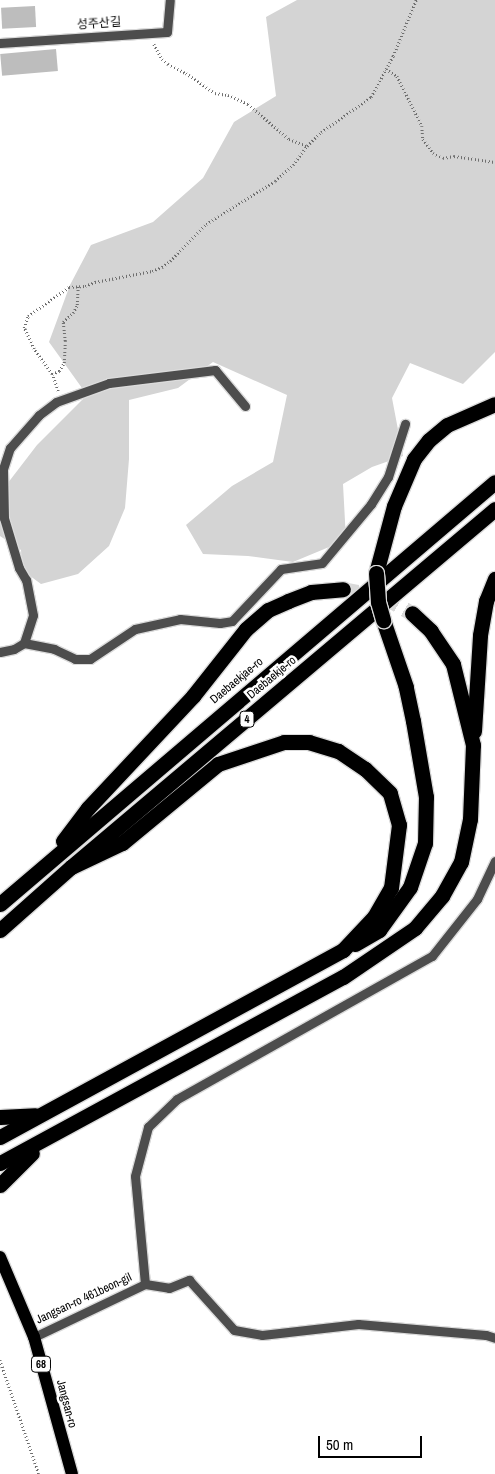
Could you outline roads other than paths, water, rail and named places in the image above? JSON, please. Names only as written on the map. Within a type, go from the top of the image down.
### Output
[{"type":"highway","points":[[0,1137],[379,930],[410,887],[425,843],[426,798],[406,687],[378,602],[376,573],[394,506],[414,459],[429,440],[447,426],[495,404]]},
{"type":"highway","name":"Daebaekjae-ro","points":[[0,904],[495,482]]},
{"type":"highway","name":"Daebaekje-ro","points":[[0,930],[70,867],[495,509]]},
{"type":"highway","points":[[0,1163],[343,977],[415,928],[442,896],[461,862],[470,819],[480,635],[486,601],[495,579]]},
{"type":"highway","points":[[48,862],[88,808],[166,727],[246,629],[268,610],[288,601],[311,592],[344,589]]},
{"type":"highway","points":[[412,613],[431,631],[453,664],[474,745]]},
{"type":"highway","points":[[70,867],[122,843],[218,764],[284,742],[309,742],[338,751],[365,769],[390,793],[399,825],[391,888],[374,917],[343,950]]},
{"type":"highway","points":[[0,1117],[42,1114]]},
{"type":"highway","points":[[0,1185],[14,1169],[50,1137]]},
{"type":"main road","name":"Jangsan-ro","points":[[0,1257],[34,1337],[72,1474]]},
{"type":"street","name":"성주산길","points":[[0,43],[167,32],[170,0]]},
{"type":"street","points":[[0,652],[14,649],[24,643],[33,615],[33,606],[26,580],[19,568],[4,518],[3,470],[10,448],[39,414],[56,402],[109,383],[215,370],[245,406]]},
{"type":"street","points":[[24,643],[54,649],[75,659],[90,659],[136,629],[180,619],[220,623],[232,621],[281,568],[322,563],[371,504],[388,477],[405,424]]},
{"type":"street","points":[[495,861],[477,899],[432,956],[177,1099],[148,1126],[135,1176],[145,1284],[169,1288],[189,1280],[234,1330],[262,1335],[358,1324],[486,1335],[495,1338]]},
{"type":"street","name":"Jangsan-ro 461beon-gil","points":[[34,1337],[145,1284]]},
{"type":"tunnel","points":[[343,589],[385,597],[412,613]]}]
